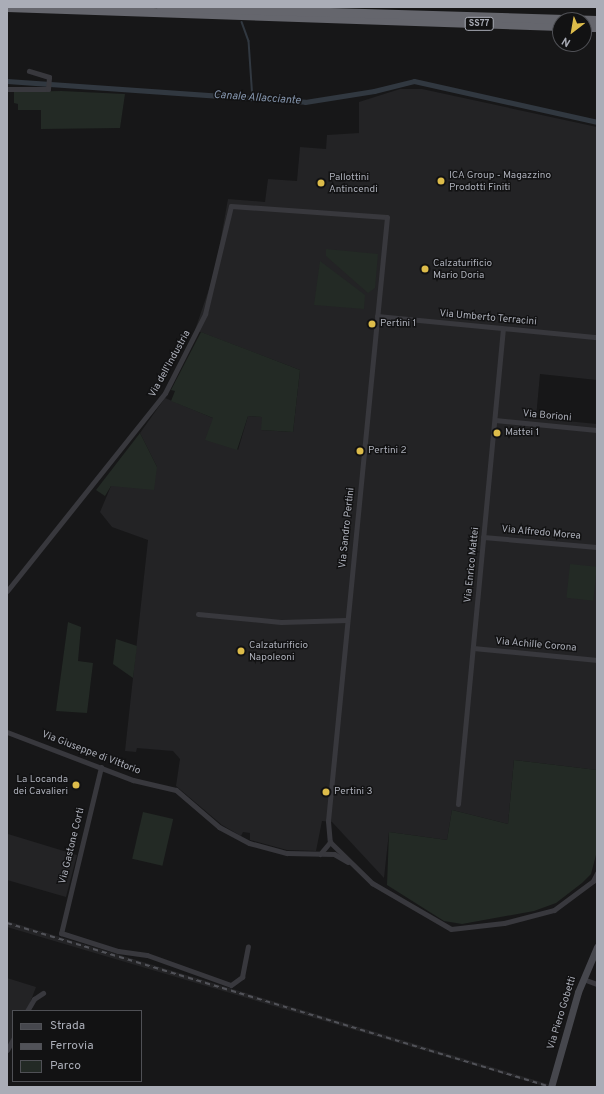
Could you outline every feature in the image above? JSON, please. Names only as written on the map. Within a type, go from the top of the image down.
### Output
[{"type":"highway","name":"SS77","points":[[7,7],[40,10],[398,18],[552,26]]},
{"type":"highway","name":"SS77","points":[[160,7],[366,17]]},
{"type":"highway","points":[[549,19],[597,17]]},
{"type":"highway","name":"SS77","points":[[398,18],[597,20]]},
{"type":"street","points":[[7,89],[48,89],[51,79],[29,71]]},
{"type":"street","name":"Via dell'Industria","points":[[7,591],[166,393],[193,343],[207,307],[231,206],[387,217]]},
{"type":"street","name":"Via Sandro Pertini","points":[[330,842],[328,821],[387,217]]},
{"type":"street","name":"Via Umberto Terracini","points":[[377,316],[597,337]]},
{"type":"street","name":"Via Enrico Mattei","points":[[458,804],[504,329]]},
{"type":"street","name":"Via Borioni","points":[[495,420],[597,430]]},
{"type":"street","name":"Via Alfredo Morea","points":[[483,537],[597,547]]},
{"type":"street","points":[[198,614],[281,622],[347,620]]},
{"type":"street","name":"Via Achille Corona","points":[[473,648],[597,660]]},
{"type":"street","name":"Via Giuseppe di Vittorio","points":[[7,732],[133,780],[176,790],[219,827],[249,843],[288,853],[334,854],[348,862],[381,889],[451,929],[504,923],[554,910],[595,881],[597,873]]},
{"type":"street","name":"Via Gastone Corti","points":[[101,767],[60,930],[71,937],[147,955],[231,985],[242,978],[248,947]]},
{"type":"street","points":[[318,854],[330,842]]},
{"type":"street","name":"Via Giuseppe di Vittorio","points":[[330,842],[337,847],[348,862]]},
{"type":"street","points":[[334,854],[337,847]]},
{"type":"street","points":[[324,848],[327,854]]},
{"type":"street","name":"Via Piero Gobetti","points":[[551,1087],[583,979],[597,947]]},
{"type":"street","points":[[583,979],[597,984]]},
{"type":"street","points":[[28,1010],[34,999],[42,993]]},
{"type":"street","points":[[7,1050],[12,1041]]},
{"type":"shaded area","points":[[400,89],[422,89],[597,127],[597,380],[540,374],[536,418],[597,424],[597,770],[514,760],[508,824],[452,810],[447,840],[389,832],[384,878],[332,822],[322,821],[316,851],[287,850],[250,840],[250,833],[243,832],[241,836],[222,825],[176,786],[180,759],[173,751],[137,748],[136,752],[125,751],[148,540],[112,527],[100,512],[111,486],[157,467],[140,433],[165,398],[213,418],[238,450],[248,416],[262,417],[262,430],[293,432],[300,370],[195,330],[215,271],[228,199],[265,202],[268,179],[297,181],[300,147],[326,149],[327,135],[359,133],[359,102]]},
{"type":"shaded area","points":[[8,834],[77,855],[66,897],[7,880]]},
{"type":"shaded area","points":[[7,921],[548,1084],[547,1087],[7,927]]},
{"type":"shaded area","points":[[7,978],[36,987],[27,1010],[12,1010],[12,1041],[7,1050]]},
{"type":"green space","points":[[61,91],[125,94],[120,128],[41,129],[41,110],[18,110],[18,104],[14,103],[14,92]]},
{"type":"green space","points":[[326,249],[378,254],[375,288],[368,293],[326,256]]},
{"type":"green space","points":[[320,261],[365,295],[364,309],[314,305]]},
{"type":"green space","points":[[201,332],[300,370],[293,432],[261,430],[262,417],[248,416],[237,450],[205,440],[213,418],[171,401],[175,391],[171,390]]},
{"type":"green space","points":[[140,433],[157,467],[154,490],[111,486],[105,496],[96,490]]},
{"type":"green space","points":[[570,564],[597,567],[593,601],[566,598]]},
{"type":"green space","points":[[68,622],[81,627],[78,661],[93,663],[87,713],[56,711]]},
{"type":"green space","points":[[116,639],[137,646],[133,678],[113,664]]},
{"type":"green space","points":[[514,760],[597,770],[597,851],[591,874],[582,883],[556,903],[534,911],[462,924],[444,921],[387,885],[389,832],[447,840],[452,810],[508,824]]},
{"type":"green space","points":[[143,812],[173,819],[162,866],[132,859]]},
{"type":"waterway","points":[[242,22],[249,41],[253,99]]},
{"type":"waterway","name":"Canale Allacciante","points":[[7,81],[305,102],[374,91],[414,81],[597,122]]},
{"type":"railway","points":[[7,923],[551,1087]]},
{"type":"place","name":"ICA Group - Magazzino Prodotti Finiti","points":[[441,181]]},
{"type":"place","name":"Pallottini Antincendi","points":[[321,183]]},
{"type":"place","name":"Calzaturificio Mario Doria","points":[[425,269]]},
{"type":"place","name":"Pertini 1","points":[[372,324]]},
{"type":"place","name":"Mattei 1","points":[[497,433]]},
{"type":"place","name":"Pertini 2","points":[[360,451]]},
{"type":"place","name":"Calzaturificio Napoleoni","points":[[241,651]]},
{"type":"place","name":"La Locanda dei Cavalieri","points":[[76,785]]},
{"type":"place","name":"Pertini 3","points":[[326,792]]}]
